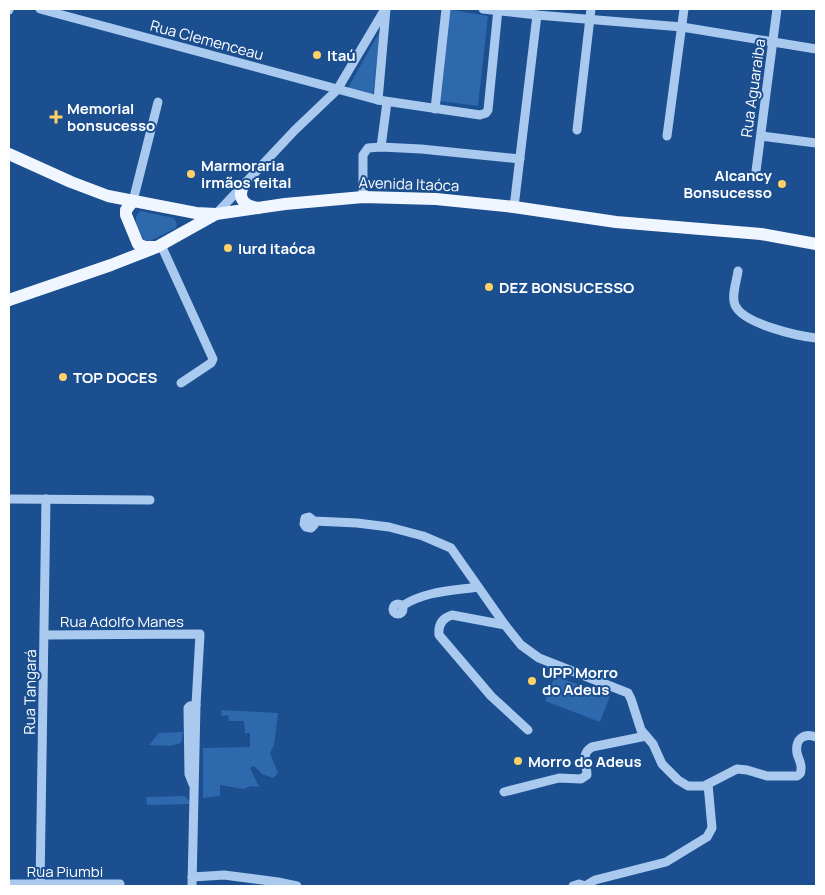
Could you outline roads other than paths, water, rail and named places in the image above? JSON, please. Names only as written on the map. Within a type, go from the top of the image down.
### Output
[{"type":"main road","name":"Avenida Itaóca","points":[[9,154],[78,185],[108,196],[196,213],[216,214],[363,197],[436,199],[514,207],[616,222],[760,234],[816,244]]},
{"type":"main road","points":[[243,186],[240,192],[242,199],[248,206],[258,208]]},
{"type":"main road","points":[[133,201],[128,207],[126,215],[138,244],[145,247],[159,246]]},
{"type":"main road","points":[[9,300],[111,266],[159,246],[216,214]]},
{"type":"street","name":"Rua Clemenceau","points":[[40,9],[337,90],[383,101],[480,115],[488,110],[498,10]]},
{"type":"street","points":[[216,214],[295,130],[337,90],[386,9]]},
{"type":"street","points":[[381,146],[386,9]]},
{"type":"street","points":[[435,109],[446,9]]},
{"type":"street","points":[[483,9],[682,27],[816,49]]},
{"type":"street","points":[[578,130],[591,9]]},
{"type":"street","points":[[667,136],[684,9]]},
{"type":"street","name":"Rua Aguaraiba","points":[[756,172],[778,9]]},
{"type":"street","points":[[514,207],[537,15]]},
{"type":"street","points":[[133,201],[158,102]]},
{"type":"street","points":[[761,136],[816,143]]},
{"type":"street","points":[[363,197],[364,152],[368,148],[381,146],[457,151],[520,159]]},
{"type":"street","points":[[159,246],[213,360],[181,383]]},
{"type":"street","points":[[738,271],[734,297],[735,305],[740,312],[765,326],[816,338]]},
{"type":"street","points":[[9,499],[150,500]]},
{"type":"street","name":"Rua Tangará","points":[[40,886],[46,499]]},
{"type":"street","points":[[314,521],[357,522],[380,526],[423,536],[454,550],[505,625],[532,655],[628,693],[641,730],[653,744],[662,764],[678,780],[688,786],[704,786],[737,769],[767,776],[797,776],[802,769],[797,753],[797,744],[800,738],[805,735],[816,736]]},
{"type":"street","points":[[402,606],[428,594],[478,587]]},
{"type":"street","points":[[505,625],[452,615],[444,618],[438,629],[439,635],[491,696],[528,730]]},
{"type":"street","name":"Rua Adolfo Manes","points":[[45,635],[200,634],[196,705],[192,882]]},
{"type":"street","points":[[504,792],[558,778],[581,779],[586,775],[584,758],[592,747],[646,736]]},
{"type":"street","points":[[573,886],[579,884],[585,886],[596,880],[666,862],[707,837],[712,828],[708,784]]},
{"type":"street","points":[[192,882],[204,875],[278,882],[297,886]]},
{"type":"street","name":"Rua Piumbi","points":[[9,884],[40,886],[120,884]]},
{"type":"place","name":"Itaú","points":[[317,55]]},
{"type":"place","name":"Memorial bonsucesso","points":[[56,117]]},
{"type":"place","name":"Marmoraria irmãos feital","points":[[191,174]]},
{"type":"place","name":"Alcancy Bonsucesso","points":[[782,184]]},
{"type":"place","name":"Iurd itaóca","points":[[228,248]]},
{"type":"place","name":"DEZ BONSUCESSO","points":[[489,287]]},
{"type":"place","name":"TOP DOCES","points":[[63,377]]},
{"type":"place","name":"UPP Morro do Adeus","points":[[532,681]]},
{"type":"place","name":"Morro do Adeus","points":[[518,761]]}]
